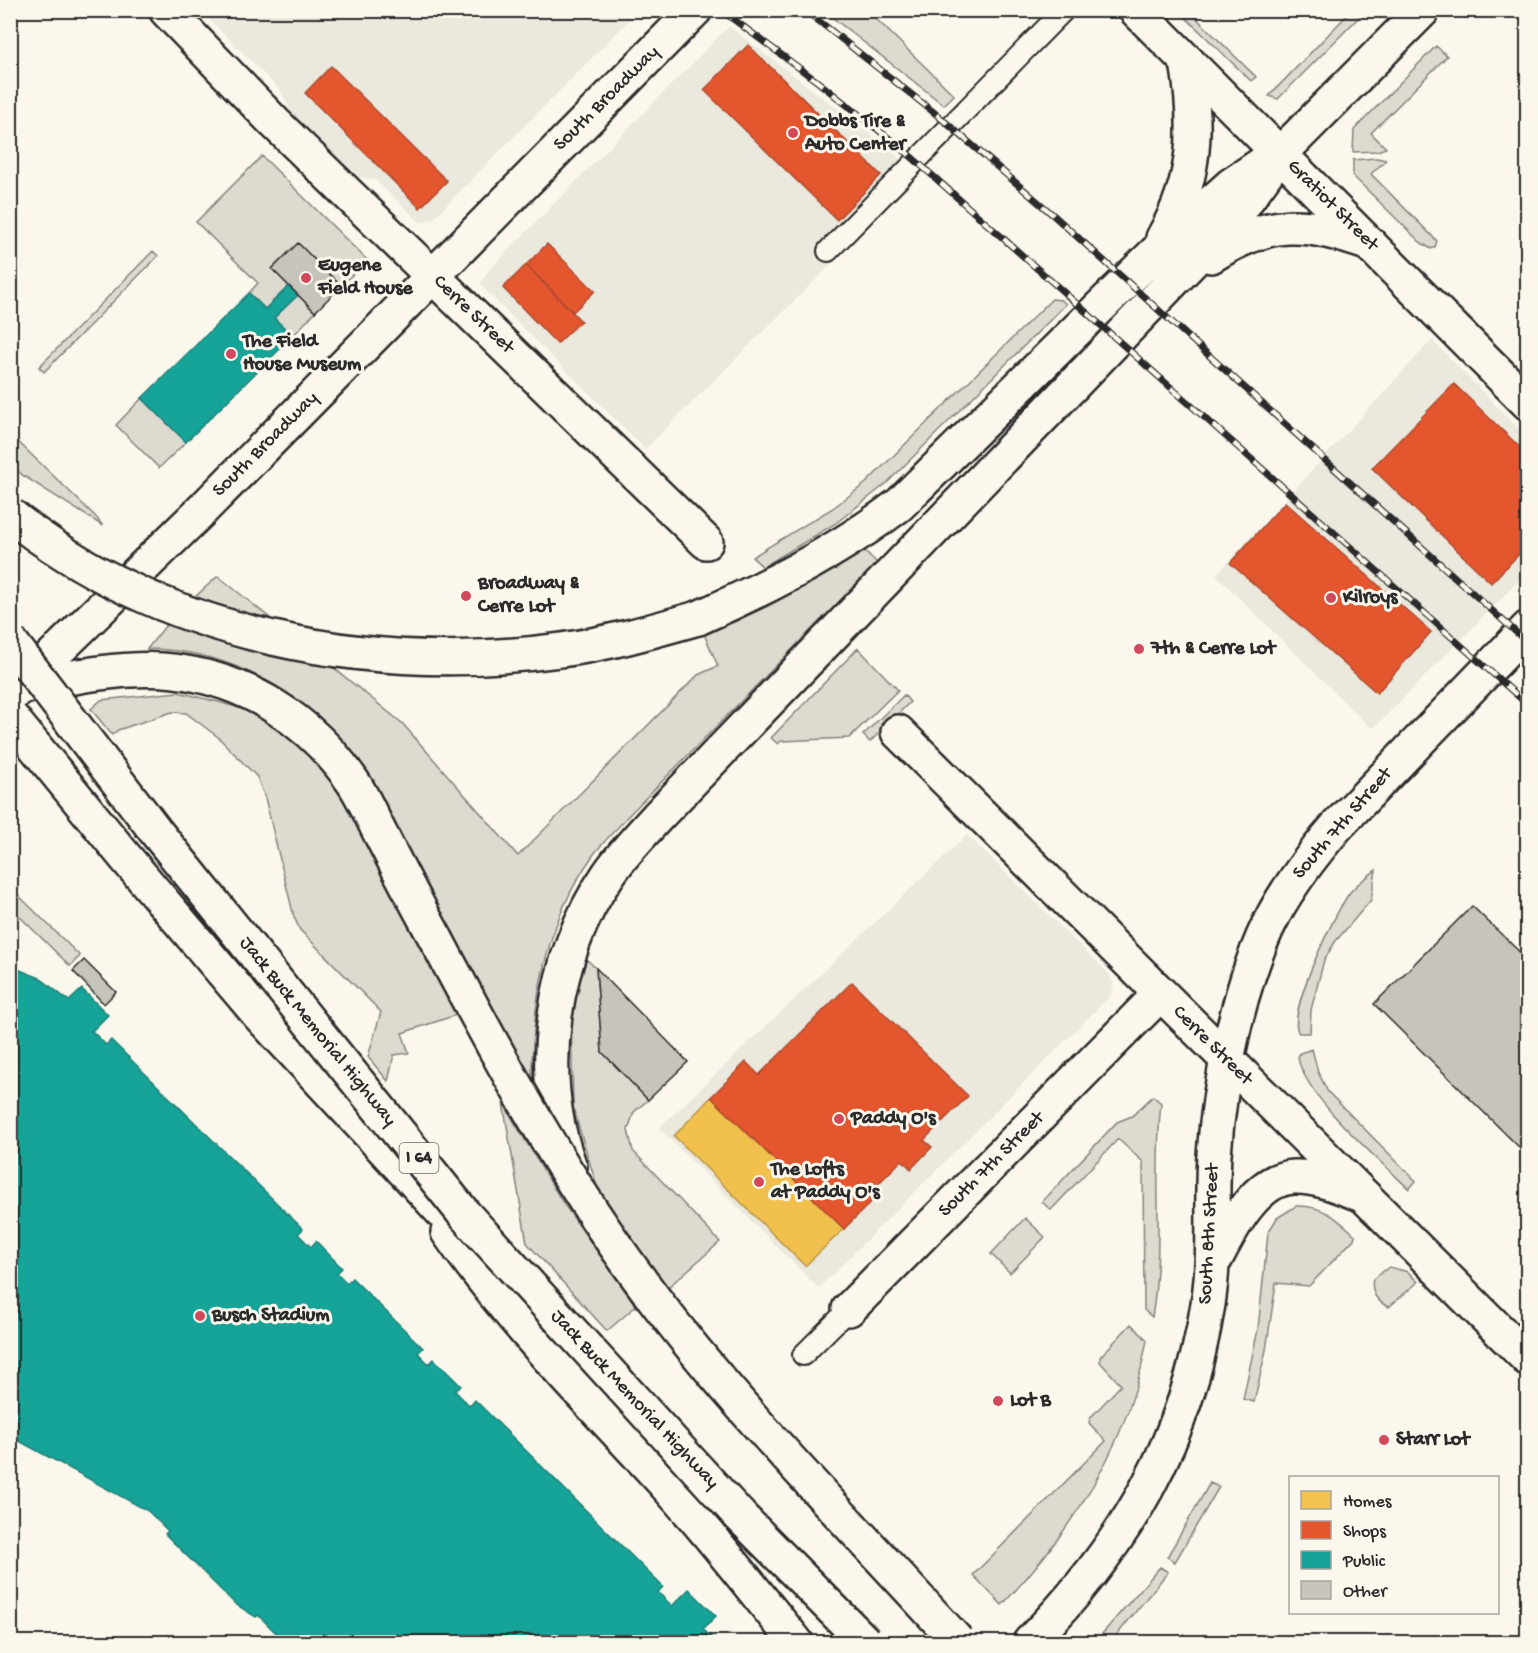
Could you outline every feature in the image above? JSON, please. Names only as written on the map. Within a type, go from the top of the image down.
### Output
[{"type":"main road","name":"Cerre Street","points":[[166,10],[274,122],[706,542]]},
{"type":"main road","name":"South Broadway","points":[[14,700],[695,10]]},
{"type":"main road","name":"Gratiot Street","points":[[1136,10],[1527,403]]},
{"type":"main road","points":[[957,1642],[762,1430],[649,1294],[585,1200],[569,1165],[558,1127],[553,1089],[554,1023],[573,943],[587,911],[608,875],[631,845],[1233,219],[1280,154],[1422,10]]},
{"type":"main road","points":[[1155,253],[1173,220],[1193,160],[1193,98],[1187,61]]},
{"type":"main road","points":[[10,515],[79,562],[143,595],[200,618],[261,636],[310,646],[390,654],[508,656],[562,650],[623,639],[698,618],[794,574],[869,528],[899,505],[1155,253],[1231,186],[1280,154]]},
{"type":"main road","points":[[1179,276],[1237,240],[1272,228],[1295,226],[1320,228],[1370,244]]},
{"type":"main road","name":"South 7th Street","points":[[1228,1063],[1257,953],[1291,885],[1310,857],[1363,797],[1527,628]]},
{"type":"main road","name":"Jack Buck Memorial Highway","points":[[10,641],[165,842],[465,1215],[741,1517],[863,1642]]},
{"type":"main road","points":[[14,700],[64,678],[127,670],[172,670],[217,679],[272,702],[317,737],[354,783],[554,1155],[650,1293],[763,1429],[957,1642]]},
{"type":"main road","name":"Jack Buck Memorial Highway","points":[[14,700],[126,858],[232,983],[423,1193],[863,1642]]},
{"type":"main road","name":"Cerre Street","points":[[898,732],[1527,1359]]},
{"type":"main road","name":"South 7th Street","points":[[849,1310],[1160,994]]},
{"type":"main road","name":"South 8th Street","points":[[1030,1642],[1094,1571],[1141,1502],[1157,1473],[1183,1407],[1198,1357],[1213,1264],[1214,1152],[1228,1063]]},
{"type":"main road","points":[[1213,1264],[1236,1218],[1254,1198],[1280,1180],[1293,1177],[1311,1178],[1362,1195]]},
{"type":"main road","points":[[423,1193],[487,1288],[526,1334],[668,1486],[796,1642]]},
{"type":"lane","points":[[828,251],[1064,10]]},
{"type":"lane","points":[[803,1355],[849,1310]]},
{"type":"shaded area","points":[[201,11],[638,11],[434,218],[421,223],[375,180],[357,177],[291,112],[281,91]]},
{"type":"shaded area","points":[[824,11],[868,11],[954,95],[944,105]]},
{"type":"shaded area","points":[[1179,11],[1189,11],[1256,77],[1251,81]]},
{"type":"shaded area","points":[[1351,11],[1365,11],[1278,99],[1269,96]]},
{"type":"shaded area","points":[[729,26],[872,135],[920,176],[645,449],[484,289],[481,282],[490,269]]},
{"type":"shaded area","points":[[1436,46],[1447,56],[1371,133],[1386,148],[1377,151],[1353,152],[1354,130]]},
{"type":"shaded area","points":[[262,156],[367,260],[341,286],[298,244],[272,269],[289,286],[265,309],[249,293],[258,283],[196,222]]},
{"type":"shaded area","points":[[1377,158],[1386,160],[1371,174],[1437,241],[1435,247],[1431,249],[1420,242],[1353,176],[1353,160]]},
{"type":"shaded area","points":[[153,251],[158,256],[44,372],[39,367]]},
{"type":"shaded area","points":[[298,295],[315,312],[293,336],[274,318]]},
{"type":"shaded area","points":[[1052,299],[1061,300],[1066,304],[886,484],[836,523],[763,567],[752,557],[833,508],[866,483]]},
{"type":"shaded area","points":[[1432,340],[1527,437],[1527,572],[1375,727],[1370,727],[1216,575]]},
{"type":"shaded area","points":[[142,398],[186,442],[159,468],[116,425]]},
{"type":"shaded area","points":[[10,434],[103,526],[22,475],[11,464]]},
{"type":"shaded area","points":[[865,551],[877,563],[628,816],[594,854],[577,881],[563,908],[544,966],[534,1027],[532,1090],[361,769],[334,731],[294,698],[248,672],[199,655],[147,649],[166,625],[248,651],[330,665],[402,723],[518,856],[698,675],[718,666],[704,634],[766,607]]},
{"type":"shaded area","points":[[218,576],[270,618],[240,612],[195,597]]},
{"type":"shaded area","points":[[858,648],[898,690],[849,738],[781,741],[778,744],[771,738]]},
{"type":"shaded area","points":[[178,692],[220,702],[273,723],[303,747],[345,802],[456,1015],[402,1033],[409,1053],[394,1055],[388,1081],[368,1057],[381,1012],[300,930],[294,917],[265,798],[257,777],[218,737],[186,713],[172,712],[118,730],[112,735],[91,709],[101,700]]},
{"type":"shaded area","points":[[904,695],[910,702],[870,742],[863,735]]},
{"type":"shaded area","points":[[967,835],[1108,973],[1114,984],[1110,996],[821,1286],[817,1287],[659,1128]]},
{"type":"shaded area","points":[[1376,870],[1371,900],[1335,942],[1324,960],[1311,1010],[1310,1033],[1299,1033],[1297,1023],[1299,1006],[1314,962],[1335,918],[1352,890]]},
{"type":"shaded area","points":[[10,887],[80,956],[70,966],[11,908]]},
{"type":"shaded area","points":[[584,957],[596,968],[602,1052],[648,1100],[634,1112],[628,1130],[633,1151],[720,1242],[665,1290],[602,1203],[573,1108],[571,1014]]},
{"type":"shaded area","points":[[1312,1049],[1318,1072],[1328,1092],[1416,1181],[1409,1189],[1344,1127],[1314,1090],[1303,1073],[1298,1057],[1300,1053]]},
{"type":"shaded area","points":[[1153,1096],[1161,1103],[1156,1290],[1152,1317],[1144,1310],[1143,1162],[1118,1139],[1051,1210],[1042,1202],[1117,1122],[1132,1116]]},
{"type":"shaded area","points":[[503,1103],[563,1203],[636,1306],[607,1331],[527,1243]]},
{"type":"shaded area","points":[[1296,1206],[1305,1206],[1328,1213],[1355,1235],[1354,1239],[1309,1286],[1276,1283],[1266,1350],[1254,1402],[1243,1399],[1258,1329],[1268,1233],[1277,1218]]},
{"type":"shaded area","points":[[1025,1218],[1045,1237],[1010,1273],[991,1254]]},
{"type":"shaded area","points":[[1389,1267],[1408,1272],[1418,1282],[1389,1307],[1375,1296],[1372,1284],[1373,1279]]},
{"type":"shaded area","points":[[1131,1324],[1147,1340],[1139,1378],[1112,1449],[1074,1516],[1028,1577],[1002,1605],[973,1575],[1106,1441],[1089,1423],[1090,1418],[1121,1385],[1100,1362],[1100,1357]]},
{"type":"shaded area","points":[[1210,1483],[1219,1487],[1175,1562],[1167,1557]]},
{"type":"shaded area","points":[[1160,1567],[1168,1572],[1111,1642],[1095,1642]]},
{"type":"building: Homes","name":"The Lofts at Paddy O's","points":[[711,1097],[844,1229],[805,1266],[674,1136]]},
{"type":"building: Shops","name":"Dobbs Tire & Auto Center","points":[[748,45],[881,175],[837,220],[704,90]]},
{"type":"building: Shops","points":[[331,66],[447,181],[420,208],[305,93]]},
{"type":"building: Shops","points":[[547,244],[595,291],[573,312],[526,265]]},
{"type":"building: Shops","points":[[526,265],[581,321],[557,344],[503,288]]},
{"type":"building: Shops","points":[[1454,384],[1528,455],[1528,545],[1491,583],[1372,468]]},
{"type":"building: Shops","name":"Kilroys","points":[[1285,502],[1431,632],[1377,693],[1230,563]]},
{"type":"building: Shops","name":"Paddy O's","points":[[852,982],[968,1096],[924,1140],[932,1147],[911,1169],[902,1160],[874,1188],[880,1193],[844,1229],[711,1097],[746,1062],[759,1075]]},
{"type":"building: Public","name":"The Field House Museum","points":[[289,286],[298,295],[274,318],[293,336],[186,442],[142,398],[249,293],[265,309]]},
{"type":"building: Public","name":"Busch Stadium","points":[[10,966],[40,978],[69,1001],[82,989],[108,1015],[92,1031],[106,1045],[111,1040],[303,1229],[298,1234],[311,1247],[316,1241],[342,1268],[337,1273],[347,1283],[352,1278],[423,1348],[418,1353],[429,1364],[434,1359],[461,1386],[455,1391],[470,1406],[475,1400],[663,1587],[658,1592],[672,1606],[689,1589],[716,1616],[703,1629],[716,1642],[285,1642],[258,1615],[256,1617],[235,1604],[165,1534],[168,1531],[148,1511],[10,1436]]},
{"type":"building: Other","name":"Eugene Field House","points":[[298,243],[341,286],[315,312],[272,269]]},
{"type":"building: Other","points":[[1472,906],[1528,960],[1528,1156],[1374,1004]]},
{"type":"building: Other","points":[[84,960],[116,992],[104,1004],[73,971]]},
{"type":"building: Other","points":[[596,968],[688,1062],[648,1100],[602,1052]]},
{"type":"railway","points":[[721,10],[818,82],[906,152],[1528,705]]},
{"type":"railway","points":[[805,10],[936,114],[1052,214],[1528,643]]},
{"type":"place","name":"Dobbs Tire & Auto Center","points":[[793,133]]},
{"type":"place","name":"Eugene Field House","points":[[306,278]]},
{"type":"place","name":"The Field House Museum","points":[[231,354]]},
{"type":"place","name":"Broadway & Cerre Lot","points":[[466,596]]},
{"type":"place","name":"Kilroys","points":[[1331,598]]},
{"type":"place","name":"7th & Cerre Lot","points":[[1139,649]]},
{"type":"place","name":"Paddy O's","points":[[839,1119]]},
{"type":"place","name":"The Lofts at Paddy O's","points":[[759,1182]]},
{"type":"place","name":"Busch Stadium","points":[[200,1316]]},
{"type":"place","name":"Lot B","points":[[998,1401]]},
{"type":"place","name":"Starr Lot","points":[[1384,1440]]}]
